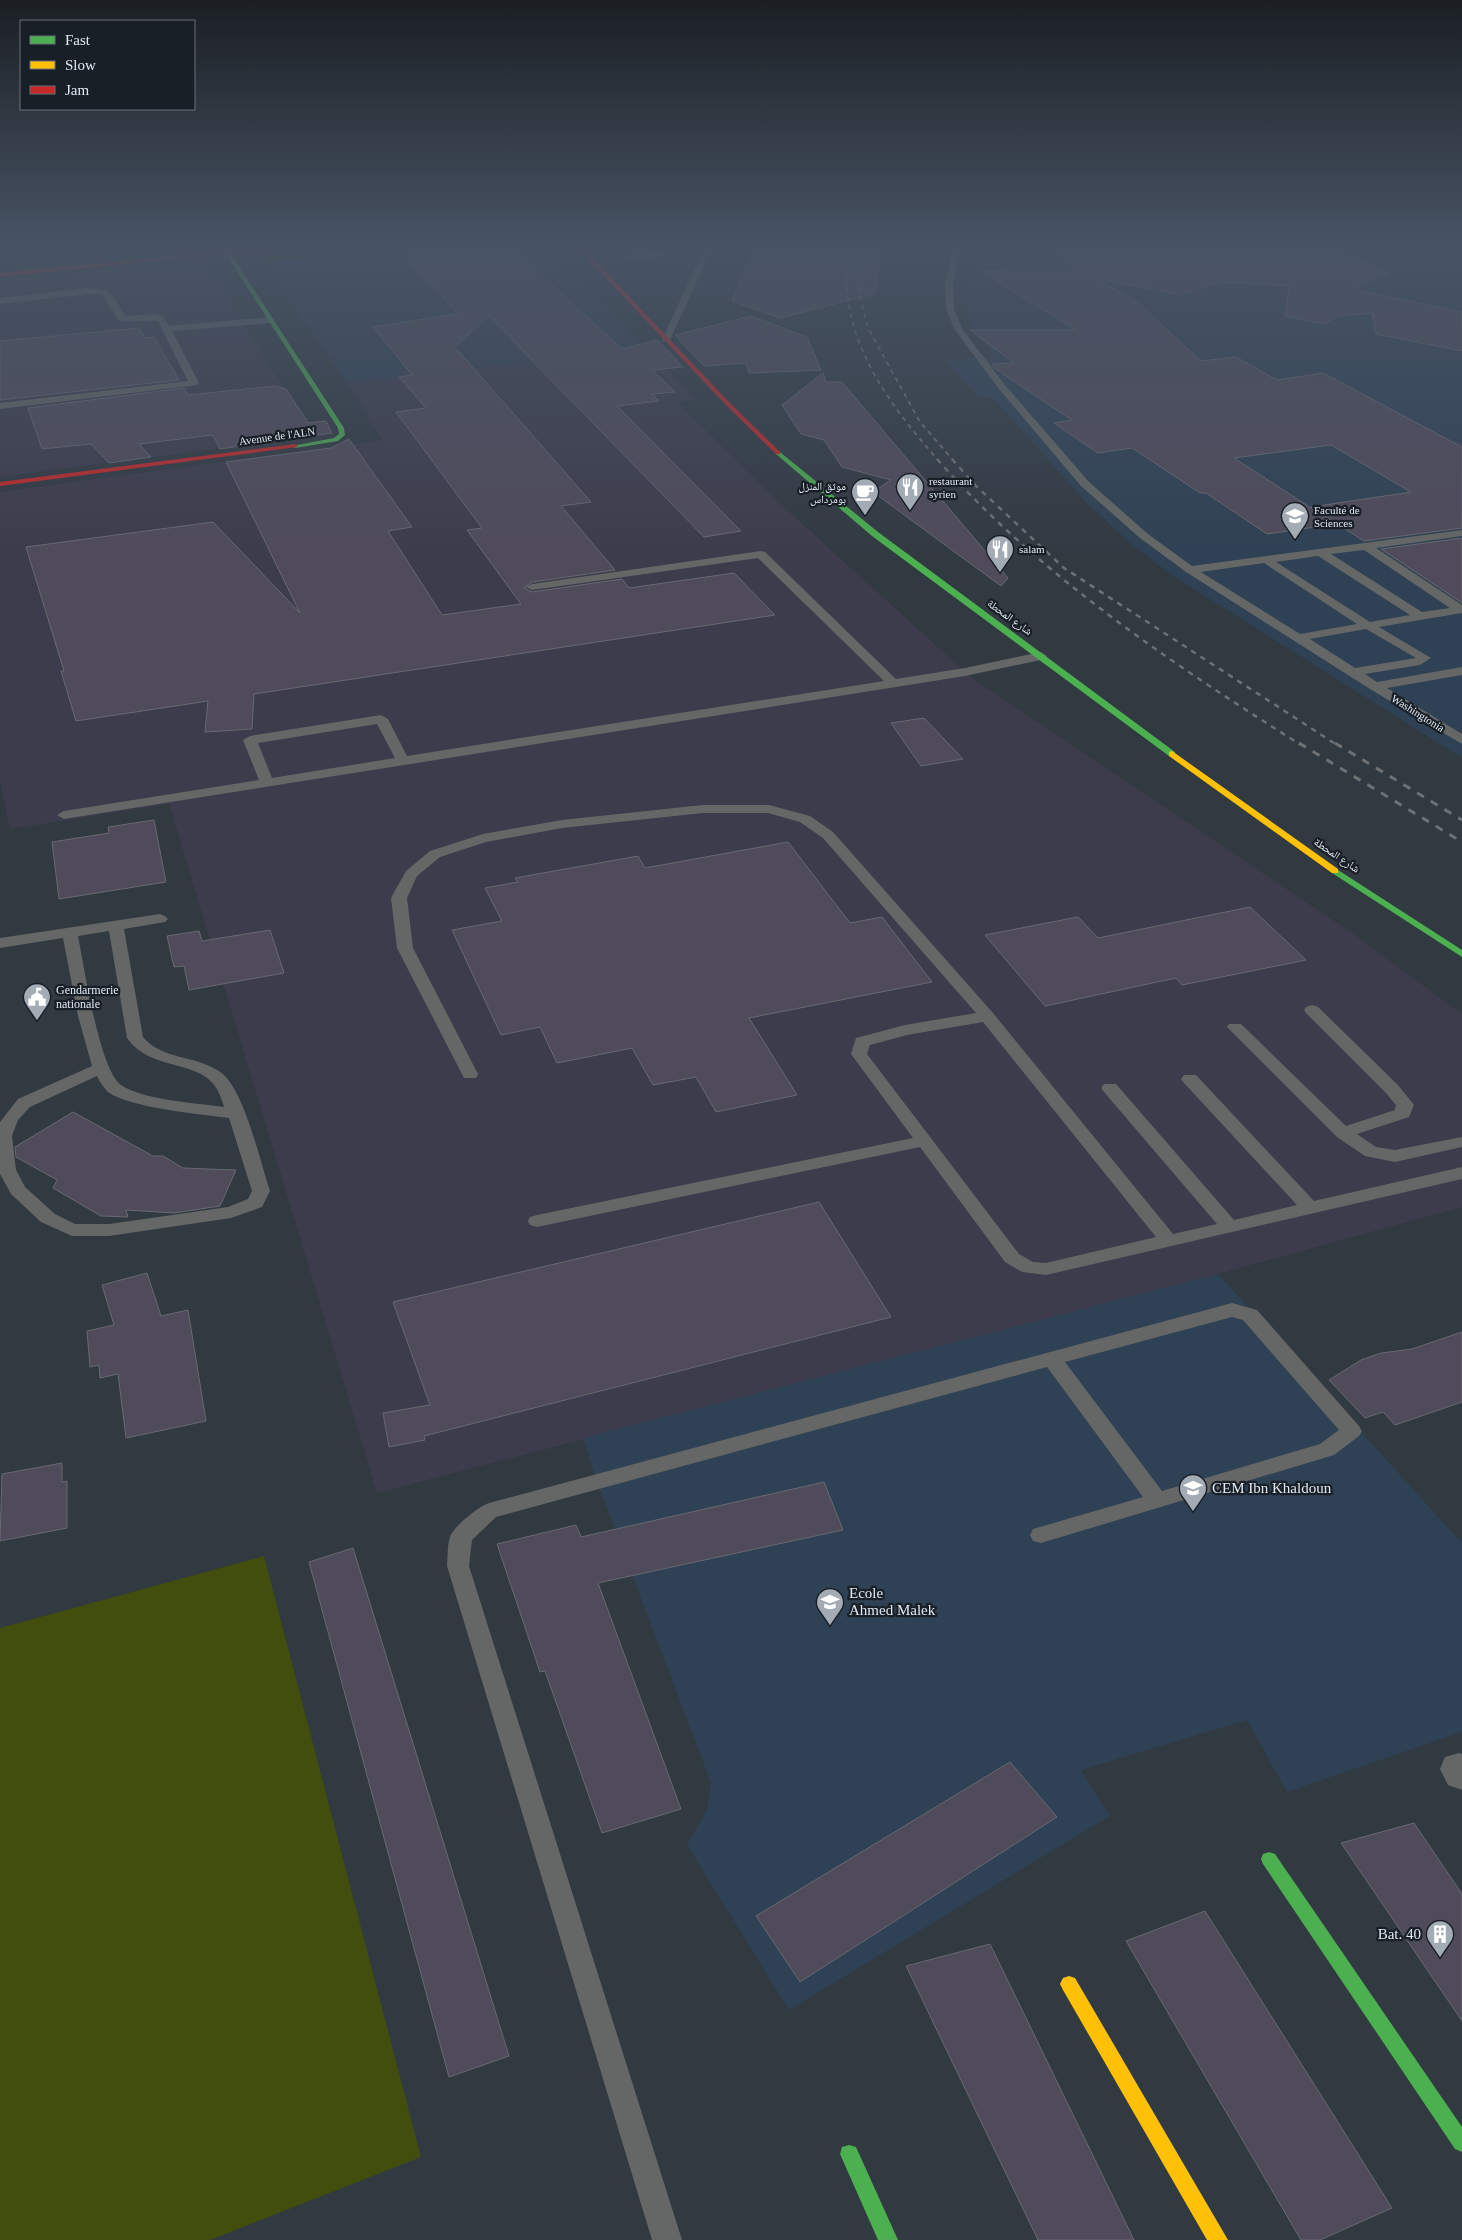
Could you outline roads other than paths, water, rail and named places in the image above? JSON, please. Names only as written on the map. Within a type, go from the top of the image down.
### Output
[{"type":"main road","name":"Avenue de l'ALN","points":[[0,484],[336,440],[342,435],[341,428],[287,347]]},
{"type":"main road","name":"شارع المحطة","points":[[672,347],[818,488],[878,536],[1296,843],[1462,954]]},
{"type":"main road","points":[[1269,1859],[1462,2143]]},
{"type":"main road","points":[[1069,1984],[1218,2240]]},
{"type":"main road","points":[[849,2154],[888,2240]]},
{"type":"lane","points":[[0,406],[194,383],[175,347]]},
{"type":"lane","name":"Washingtonia","points":[[971,347],[1002,387],[1085,484],[1144,536],[1190,570],[1462,740]]},
{"type":"lane","points":[[1190,570],[1462,533]]},
{"type":"lane","points":[[1366,546],[1461,609]]},
{"type":"lane","points":[[1320,552],[1420,616]]},
{"type":"lane","points":[[532,587],[761,554],[893,683]]},
{"type":"lane","points":[[1266,560],[1366,625],[1425,658],[1420,661],[1353,672]]},
{"type":"lane","points":[[1297,638],[1461,609]]},
{"type":"lane","points":[[64,815],[965,672],[1041,656]]},
{"type":"lane","points":[[1374,686],[1462,670]]},
{"type":"lane","points":[[267,783],[250,740],[381,719],[402,761]]},
{"type":"lane","points":[[470,1074],[405,948],[399,898],[411,874],[435,854],[483,838],[562,824],[703,809],[769,809],[805,819],[828,836],[987,1016],[1169,1241]]},
{"type":"lane","points":[[0,943],[160,919]]},
{"type":"lane","points":[[101,1068],[24,1103],[10,1119],[3,1136],[7,1170],[17,1190],[48,1218],[72,1230],[109,1230],[231,1212],[255,1203],[261,1191],[236,1114],[218,1078],[205,1069],[167,1058],[140,1046],[135,1038],[116,926]]},
{"type":"lane","points":[[70,932],[90,1032],[101,1068],[112,1087],[136,1098],[236,1114]]},
{"type":"lane","points":[[1312,1010],[1392,1089],[1405,1106],[1403,1113],[1343,1132]]},
{"type":"lane","points":[[987,1016],[905,1030],[862,1042],[859,1054],[1012,1258],[1029,1268],[1046,1269],[1462,1173]]},
{"type":"lane","points":[[1235,1027],[1343,1132],[1371,1152],[1395,1156],[1462,1142]]},
{"type":"lane","points":[[1190,1079],[1309,1207]]},
{"type":"lane","points":[[1110,1088],[1229,1226]]},
{"type":"lane","points":[[537,1221],[925,1141]]},
{"type":"lane","points":[[667,2240],[458,1566],[461,1537],[489,1511],[1232,1310],[1250,1315],[1352,1431],[1327,1450],[1041,1535]]},
{"type":"lane","points":[[1052,1359],[1157,1500]]},
{"type":"railway","points":[[861,347],[866,359],[891,402],[938,460]]},
{"type":"railway","points":[[878,347],[920,422],[953,460]]},
{"type":"railway","points":[[937,459],[1019,541],[1108,615],[1204,682],[1301,745]]},
{"type":"railway","points":[[952,459],[975,485],[1064,568],[1337,745]]},
{"type":"railway","points":[[1299,743],[1462,842]]},
{"type":"railway","points":[[1335,743],[1462,820]]},
{"type":"place","name":"restaurant syrien","points":[[910,511]]},
{"type":"place","name":"موثق المنزل بومرداس","points":[[865,516]]},
{"type":"place","name":"Faculté de Sciences","points":[[1295,540]]},
{"type":"place","name":"salam","points":[[1000,573]]},
{"type":"place","name":"Gendarmerie nationale","points":[[37,1021]]},
{"type":"place","name":"CEM Ibn Khaldoun","points":[[1193,1512]]},
{"type":"place","name":"Ecole Ahmed Malek","points":[[830,1626]]},
{"type":"place","name":"Bat. 40","points":[[1440,1958]]}]
